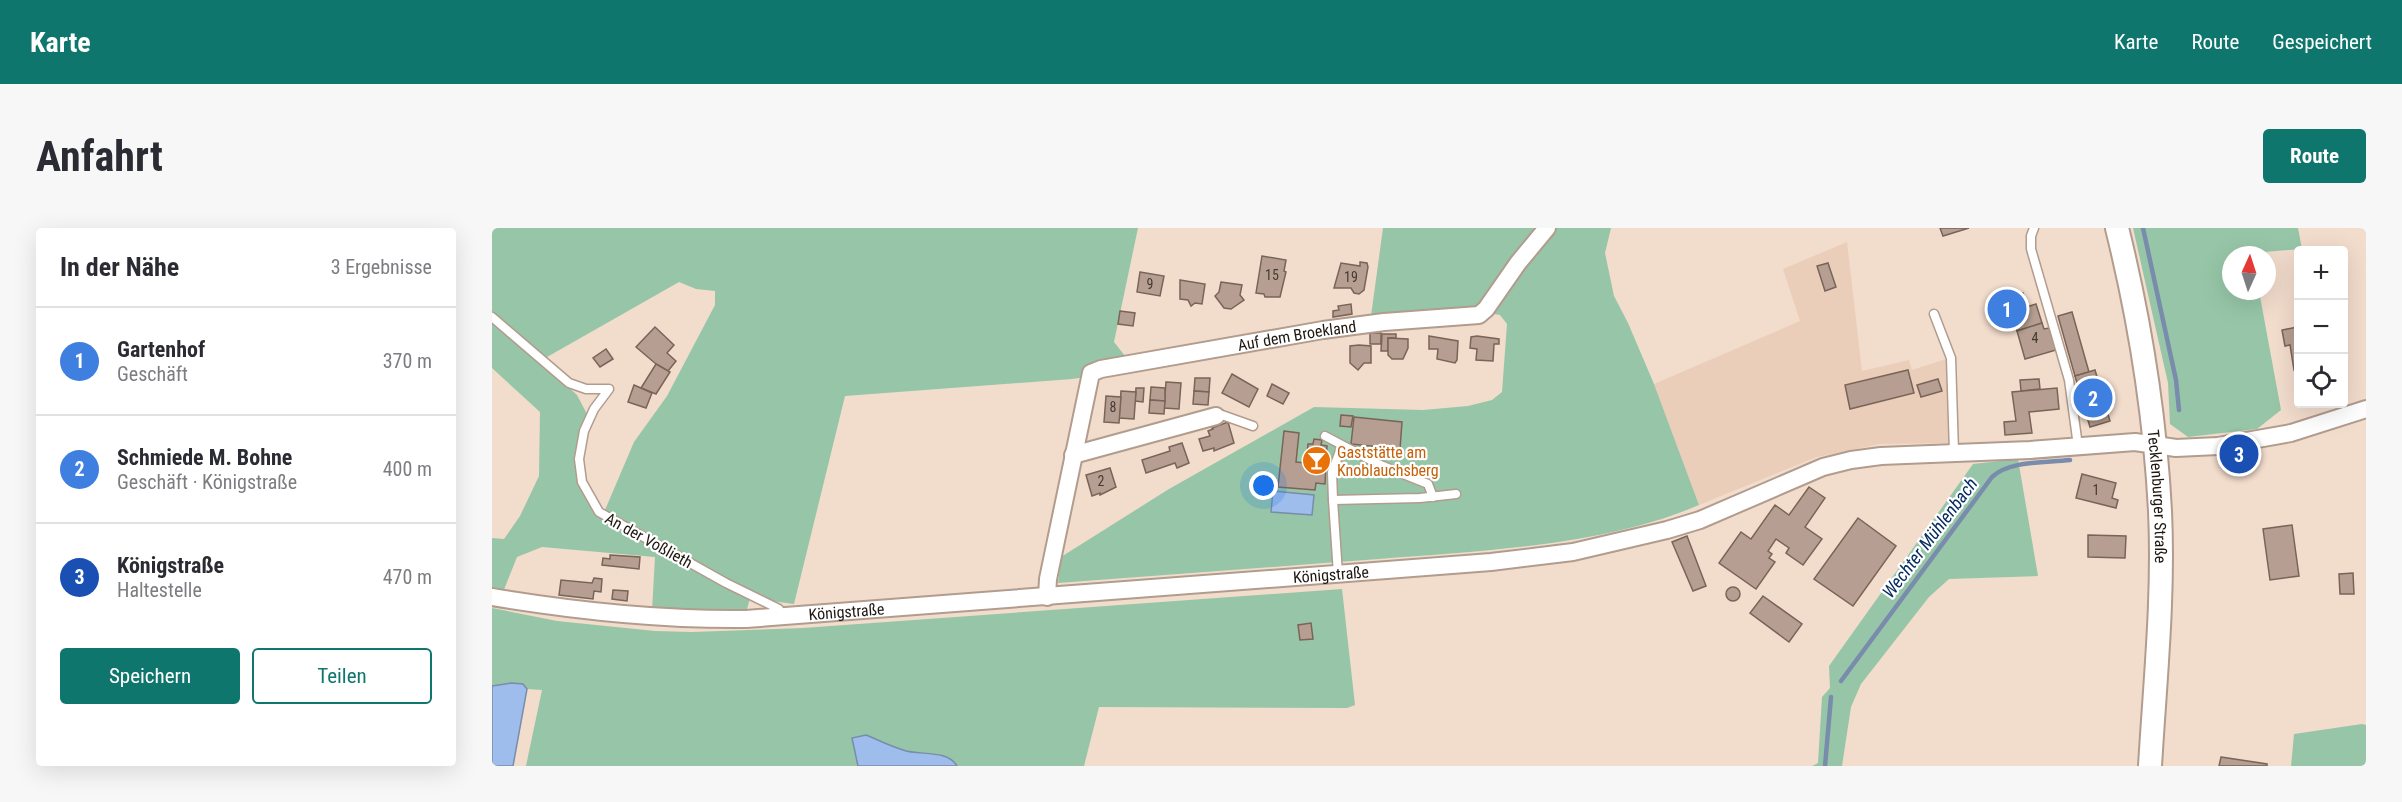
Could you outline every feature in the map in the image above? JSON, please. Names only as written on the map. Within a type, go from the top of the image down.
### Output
[{"type":"main road","name":"Tecklenburger Straße","points":[[2117,228],[2138,319],[2155,445],[2160,513],[2159,596],[2150,766]]},
{"type":"street","name":"Auf dem Broekland","points":[[1047,597],[1048,579],[1089,378],[1094,371],[1334,328],[1479,315],[1486,309],[1518,263],[1547,228]]},
{"type":"street","name":"Königstraße","points":[[492,597],[573,610],[686,620],[782,617],[1491,562],[1583,550],[1633,539],[1700,520],[1823,467],[1881,456],[2030,450],[2135,442],[2176,448],[2217,446],[2291,433],[2366,409]]},
{"type":"street","points":[[1074,455],[1216,416]]},
{"type":"lane","points":[[2034,228],[2031,236],[2031,249],[2069,380],[2077,425],[2078,446]]},
{"type":"lane","points":[[1934,314],[1943,331],[1950,358],[1954,452]]},
{"type":"lane","name":"An der Voßlieth","points":[[492,317],[569,383],[586,388],[609,389],[594,409],[584,431],[579,459],[582,482],[599,512],[726,583],[779,609],[782,617]]},
{"type":"lane","points":[[1216,416],[1222,415],[1252,426]]},
{"type":"lane","points":[[1325,436],[1378,464],[1428,484],[1433,497]]},
{"type":"lane","points":[[1338,574],[1332,472],[1342,446]]},
{"type":"lane","points":[[1333,500],[1433,497],[1456,494]]},
{"type":"shaded area","points":[[1847,242],[1862,371],[1909,360],[1912,370],[1946,359],[1948,443],[1880,444],[1817,457],[1699,505],[1654,384],[1800,321],[1783,269]]},
{"type":"green space","points":[[492,228],[1138,228],[1114,342],[1136,370],[1072,379],[845,396],[794,604],[750,598],[746,613],[652,611],[655,557],[542,547],[517,557],[503,592],[492,590],[492,538],[504,539],[520,516],[539,476],[540,412],[492,368]],"holes":[[[679,282],[696,289],[715,291],[715,305],[667,396],[634,442],[602,517],[575,456],[588,416],[577,395],[540,361]]]},
{"type":"green space","points":[[1383,228],[1611,228],[1605,253],[1614,296],[1654,384],[1699,505],[1623,530],[1542,544],[1459,553],[1058,583],[1061,557],[1169,489],[1314,407],[1423,410],[1468,406],[1492,400],[1502,392],[1507,324],[1500,315],[1469,310],[1371,316]]},
{"type":"green space","points":[[2133,228],[2298,228],[2301,246],[2294,246],[2294,250],[2276,251],[2276,246],[2222,246],[2222,300],[2261,300],[2281,410],[2257,429],[2188,437],[2170,424],[2168,383]]},
{"type":"green space","points":[[2018,459],[2038,576],[1949,579],[1929,597],[1861,684],[1851,707],[1842,766],[1812,766],[1818,763],[1822,697],[1830,688],[1829,666],[1973,464]]},
{"type":"green space","points":[[1342,589],[1355,705],[1347,708],[1099,707],[1084,766],[957,766],[947,757],[910,752],[866,735],[858,766],[526,766],[542,690],[527,689],[523,684],[492,686],[492,608],[557,621],[655,631],[692,632],[803,628]]},
{"type":"green space","points":[[2366,725],[2366,766],[2291,766],[2294,734]]},
{"type":"water","points":[[1273,491],[1314,495],[1312,515],[1271,512]]},
{"type":"water","points":[[523,684],[527,689],[513,766],[492,766],[492,686]]},
{"type":"water","points":[[866,735],[910,752],[947,757],[957,766],[858,766],[852,738]]},
{"type":"building","points":[[1940,228],[1969,228],[1943,236]]},
{"type":"building","points":[[1262,256],[1286,260],[1284,271],[1286,272],[1280,297],[1265,297],[1264,294],[1256,293]]},
{"type":"building","points":[[1360,262],[1367,263],[1368,267],[1364,290],[1359,294],[1354,293],[1351,288],[1334,288],[1341,263],[1360,266]]},
{"type":"building","points":[[1828,263],[1836,287],[1825,291],[1817,266]]},
{"type":"building","points":[[1140,272],[1164,276],[1160,296],[1137,292]]},
{"type":"building","points":[[1180,280],[1205,284],[1202,304],[1195,303],[1191,306],[1188,300],[1180,299]]},
{"type":"building","points":[[1221,282],[1242,285],[1240,295],[1244,300],[1231,309],[1224,308],[1215,296],[1219,292]]},
{"type":"building","points":[[2023,293],[2027,307],[2011,312],[2014,321],[2000,325],[1993,301]]},
{"type":"building","points":[[1351,304],[1352,314],[1333,317],[1333,311],[1339,310],[1338,306]]},
{"type":"building","points":[[2036,304],[2042,323],[2017,331],[2011,312]]},
{"type":"building","points":[[1120,311],[1135,313],[1133,326],[1118,324]]},
{"type":"building","points":[[2072,312],[2089,372],[2075,376],[2058,316]]},
{"type":"building","points":[[2042,323],[2044,329],[2049,328],[2056,350],[2025,359],[2017,331]]},
{"type":"building","points":[[655,327],[674,345],[667,353],[676,361],[668,371],[636,347]]},
{"type":"building","points":[[2294,328],[2294,370],[2290,345],[2285,346],[2282,330]]},
{"type":"building","points":[[1370,333],[1381,333],[1381,344],[1370,344]]},
{"type":"building","points":[[1382,334],[1396,334],[1396,338],[1388,338],[1388,351],[1381,351]]},
{"type":"building","points":[[1429,336],[1458,341],[1455,363],[1437,359],[1438,349],[1429,349]]},
{"type":"building","points":[[1471,337],[1499,339],[1499,344],[1494,344],[1493,361],[1476,360],[1477,349],[1470,348]]},
{"type":"building","points":[[1388,338],[1408,339],[1408,348],[1403,359],[1392,359],[1388,355]]},
{"type":"building","points":[[1350,346],[1371,346],[1371,363],[1364,363],[1358,370],[1350,363]]},
{"type":"building","points":[[606,349],[613,359],[600,367],[593,358]]},
{"type":"building","points":[[656,364],[670,372],[656,394],[641,388]]},
{"type":"building","points":[[1908,370],[1914,393],[1850,409],[1845,385]]},
{"type":"building","points":[[2095,370],[2110,421],[2090,427],[2075,376]]},
{"type":"building","points":[[1232,374],[1258,389],[1249,407],[1222,393]]},
{"type":"building","points":[[1195,378],[1210,378],[1209,392],[1194,391]]},
{"type":"building","points":[[1938,379],[1942,391],[1921,397],[1917,385]]},
{"type":"building","points":[[2039,379],[2040,389],[2021,391],[2020,380]]},
{"type":"building","points":[[1166,382],[1181,383],[1179,409],[1164,408]]},
{"type":"building","points":[[1272,384],[1289,393],[1283,404],[1267,396]]},
{"type":"building","points":[[634,385],[652,393],[646,408],[628,402]]},
{"type":"building","points":[[1151,387],[1165,388],[1165,401],[1150,400]]},
{"type":"building","points":[[1136,388],[1144,388],[1143,402],[1135,401]]},
{"type":"building","points":[[2057,388],[2059,409],[2029,412],[2032,433],[2005,435],[2004,422],[2016,421],[2012,392]]},
{"type":"building","points":[[1121,391],[1136,392],[1134,419],[1119,418]]},
{"type":"building","points":[[1194,391],[1209,392],[1208,405],[1193,404]]},
{"type":"building","points":[[1106,396],[1121,397],[1119,423],[1104,422]]},
{"type":"building","points":[[1150,400],[1165,401],[1164,414],[1149,413]]},
{"type":"building","points":[[1341,415],[1353,416],[1351,427],[1340,426]]},
{"type":"building","points":[[1354,417],[1402,422],[1400,449],[1351,444]]},
{"type":"building","points":[[1228,422],[1234,443],[1214,451],[1214,448],[1203,451],[1199,439],[1210,436],[1208,431]]},
{"type":"building","name":"Gaststätte am Knoblauchsberg","points":[[1284,431],[1299,433],[1296,462],[1306,463],[1308,444],[1313,444],[1314,439],[1322,440],[1321,445],[1327,446],[1325,484],[1316,483],[1315,490],[1278,487]]},
{"type":"building","points":[[1182,443],[1189,463],[1177,468],[1175,463],[1146,473],[1142,460],[1170,451],[1169,447]]},
{"type":"building","points":[[1110,468],[1116,487],[1100,495],[1100,493],[1092,496],[1086,475]]},
{"type":"building","points":[[2082,474],[2116,483],[2112,498],[2118,500],[2116,508],[2076,498]]},
{"type":"building","points":[[1809,487],[1825,498],[1805,527],[1822,539],[1803,565],[1786,553],[1789,548],[1776,539],[1768,551],[1772,554],[1769,558],[1775,562],[1756,589],[1719,563],[1741,532],[1751,539],[1775,505],[1789,515]]},
{"type":"building","points":[[1858,518],[1896,546],[1853,606],[1814,579]]},
{"type":"building","points":[[2292,525],[2299,576],[2270,580],[2263,529]]},
{"type":"building","points":[[2088,535],[2126,536],[2125,558],[2088,557]]},
{"type":"building","points":[[1687,536],[1706,586],[1693,591],[1672,542]]},
{"type":"building","points":[[610,555],[640,557],[639,569],[602,565],[603,558],[610,559]]},
{"type":"building","points":[[2353,573],[2354,594],[2340,594],[2339,574]]},
{"type":"building","points":[[594,578],[602,579],[601,592],[594,591],[593,599],[559,595],[561,580],[592,583]]},
{"type":"building","points":[[1730,587],[1736,587],[1740,594],[1736,601],[1730,601],[1726,597],[1726,591]]},
{"type":"building","points":[[613,590],[628,591],[627,601],[612,599]]},
{"type":"building","points":[[1763,596],[1802,624],[1789,642],[1750,613]]},
{"type":"building","points":[[1311,623],[1313,639],[1300,640],[1298,625]]},
{"type":"building","points":[[2221,757],[2267,764],[2267,766],[2219,766]]},
{"type":"waterway","name":"Wechter Mühlenbach","points":[[2143,228],[2176,380],[2179,410]]},
{"type":"waterway","name":"Wechter Mühlenbach","points":[[1841,681],[1992,477],[2018,465],[2070,460]]},
{"type":"waterway","name":"Wechter Mühlenbach","points":[[1825,766],[1831,697]]},
{"type":"place","name":"Gartenhof","points":[[2007,309]]},
{"type":"place","name":"Schmiede M. Bohne","points":[[2093,398]]},
{"type":"place","name":"Königstraße","points":[[2239,454]]},
{"type":"place","name":"Gaststätte am Knoblauchsberg","points":[[1316,461]]}]
